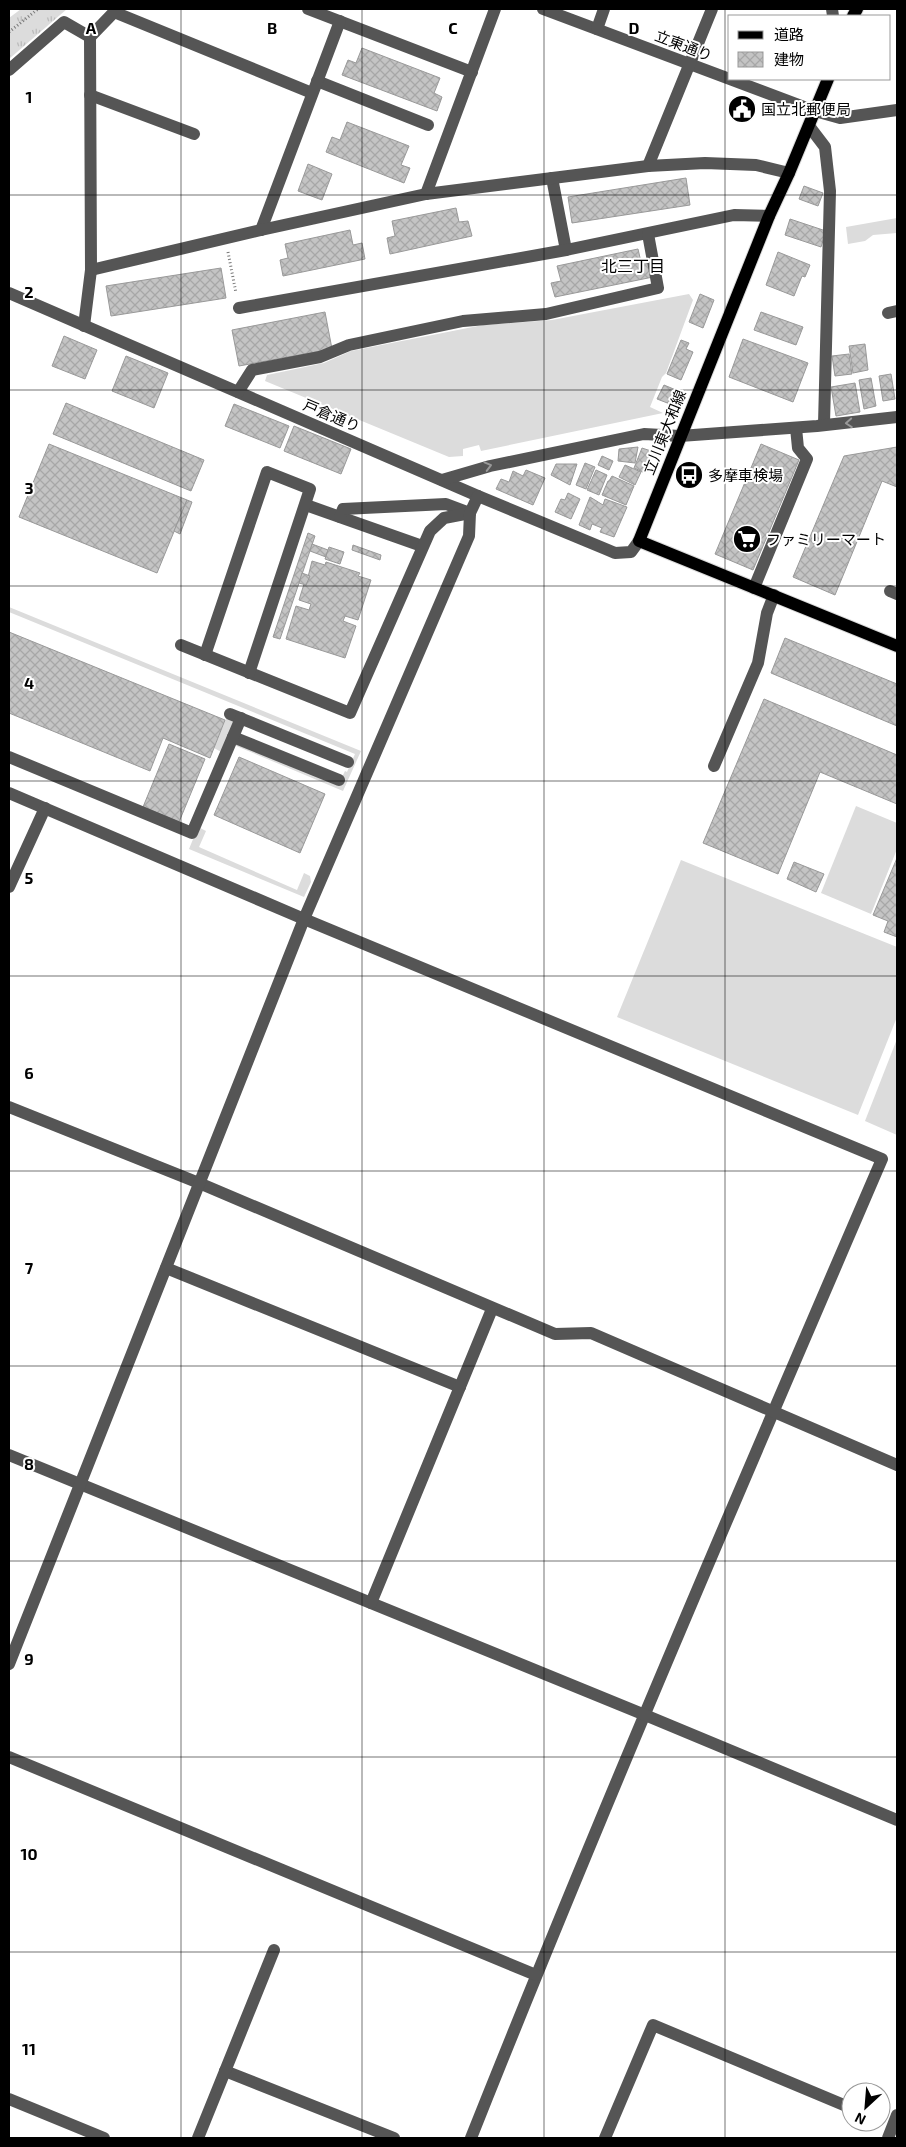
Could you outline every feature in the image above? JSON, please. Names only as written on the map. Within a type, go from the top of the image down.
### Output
[{"type":"main road","name":"立川東大和線","points":[[639,541],[769,216],[828,80]]},
{"type":"main road","points":[[639,541],[897,646]]},
{"type":"street","points":[[308,9],[472,72]]},
{"type":"street","points":[[426,194],[495,9]]},
{"type":"street","name":"立東通り","points":[[543,9],[728,78]]},
{"type":"street","points":[[596,29],[604,9]]},
{"type":"street","points":[[648,166],[712,9]]},
{"type":"street","points":[[84,326],[91,270],[90,37],[115,10],[312,93]]},
{"type":"street","points":[[261,230],[340,21]]},
{"type":"street","points":[[9,70],[64,22],[90,37]]},
{"type":"street","name":"立東通り","points":[[733,80],[815,111],[840,118],[897,110]]},
{"type":"street","points":[[317,81],[428,125]]},
{"type":"street","points":[[90,94],[194,134]]},
{"type":"street","points":[[808,126],[825,147],[830,191],[824,424]]},
{"type":"street","points":[[91,270],[225,238],[426,194],[648,166],[705,163],[756,165],[789,173]]},
{"type":"street","points":[[552,178],[566,250]]},
{"type":"street","points":[[239,308],[566,250],[734,215],[769,216]]},
{"type":"street","points":[[238,392],[252,370],[320,357],[349,345],[464,321],[546,314],[658,288],[648,234]]},
{"type":"street","name":"戸倉通り","points":[[9,293],[478,496],[615,553],[631,552],[639,541]]},
{"type":"street","points":[[442,480],[490,466],[644,434],[680,436],[796,428],[897,417]]},
{"type":"street","points":[[754,588],[807,459],[798,448],[796,428]]},
{"type":"street","points":[[205,655],[267,472],[310,489],[249,673]]},
{"type":"street","points":[[9,1664],[304,919],[469,536],[470,513],[478,496]]},
{"type":"street","points":[[340,517],[343,509],[446,504],[470,513]]},
{"type":"street","points":[[306,505],[422,546]]},
{"type":"street","points":[[181,645],[350,713],[430,531],[444,518],[470,513]]},
{"type":"street","points":[[714,766],[758,663],[767,613],[774,596]]},
{"type":"street","points":[[9,757],[192,833],[233,737],[236,716],[348,762]]},
{"type":"street","points":[[233,737],[339,780]]},
{"type":"street","points":[[9,793],[304,919],[882,1159],[645,1714],[536,1975],[471,2138]]},
{"type":"street","points":[[9,887],[45,808]]},
{"type":"street","points":[[9,1107],[199,1183],[555,1334],[591,1333],[897,1465]]},
{"type":"street","points":[[166,1268],[460,1387]]},
{"type":"street","points":[[371,1603],[492,1308]]},
{"type":"street","points":[[9,1455],[645,1714],[897,1820]]},
{"type":"street","points":[[9,1757],[536,1975]]},
{"type":"street","points":[[198,2138],[274,1950]]},
{"type":"street","points":[[605,2138],[653,2025],[841,2104]]},
{"type":"street","points":[[225,2070],[394,2138]]},
{"type":"street","points":[[9,2099],[104,2138]]},
{"type":"path","points":[[9,32],[38,9]]},
{"type":"path","points":[[225,238],[239,308]]},
{"type":"green space","points":[[21,9],[67,9],[9,59],[9,18]]},
{"type":"green space","points":[[897,218],[897,233],[873,235],[865,241],[848,244],[846,227]]},
{"type":"green space","points":[[689,294],[693,300],[666,373],[662,377],[650,407],[663,413],[481,451],[479,445],[463,449],[463,456],[449,457],[265,381],[267,375],[324,363],[351,351],[483,325],[552,320]]},
{"type":"green space","points":[[9,607],[361,751],[343,791],[234,745],[236,741],[342,777],[345,771],[347,772],[355,754],[9,612]]},
{"type":"green space","points":[[227,716],[237,720],[223,753],[214,748]]},
{"type":"green space","points":[[856,806],[897,823],[897,849],[871,914],[821,893]]},
{"type":"green space","points":[[198,827],[206,831],[199,847],[297,890],[304,873],[310,876],[311,882],[304,897],[189,849]]},
{"type":"green space","points":[[681,860],[897,947],[897,1017],[858,1115],[617,1017]]},
{"type":"green space","points":[[897,1039],[897,1135],[865,1121]]},
{"type":"building","points":[[362,48],[440,78],[434,93],[442,97],[437,111],[342,75],[348,60],[356,63]]},
{"type":"building","points":[[347,122],[409,146],[401,165],[410,168],[404,183],[326,152],[332,137],[340,140]]},
{"type":"building","points":[[308,164],[332,174],[322,200],[298,191]]},
{"type":"building","points":[[686,178],[690,205],[572,223],[568,197]]},
{"type":"building","points":[[804,186],[823,193],[818,206],[799,199]]},
{"type":"building","points":[[456,208],[459,222],[468,221],[472,236],[390,254],[387,238],[395,236],[392,221]]},
{"type":"building","points":[[790,219],[826,231],[821,247],[785,235]]},
{"type":"building","points":[[350,230],[353,245],[362,243],[365,259],[283,276],[280,260],[288,258],[285,244]]},
{"type":"building","points":[[638,249],[641,262],[649,260],[653,277],[555,297],[551,283],[561,281],[557,266]]},
{"type":"building","points":[[778,252],[810,265],[805,277],[802,276],[794,296],[766,285]]},
{"type":"building","points":[[221,268],[226,298],[111,316],[106,286]]},
{"type":"building","points":[[700,294],[714,300],[703,328],[689,322]]},
{"type":"building","points":[[325,312],[332,349],[239,366],[232,330]]},
{"type":"building","points":[[761,312],[803,327],[796,345],[754,330]]},
{"type":"building","points":[[64,336],[97,350],[85,379],[52,366]]},
{"type":"building","points":[[743,339],[808,363],[793,402],[729,377]]},
{"type":"building","points":[[681,340],[689,343],[686,349],[693,352],[681,380],[667,374]]},
{"type":"building","points":[[865,344],[868,370],[853,373],[849,346]]},
{"type":"building","points":[[849,354],[852,374],[835,376],[832,356]]},
{"type":"building","points":[[126,356],[168,373],[154,408],[112,391]]},
{"type":"building","points":[[891,374],[895,399],[883,401],[879,376]]},
{"type":"building","points":[[871,378],[876,406],[864,409],[859,380]]},
{"type":"building","points":[[855,383],[860,412],[836,416],[831,387]]},
{"type":"building","points":[[664,385],[676,390],[670,404],[657,399]]},
{"type":"building","points":[[66,403],[204,460],[191,491],[53,434]]},
{"type":"building","points":[[234,404],[289,426],[280,448],[225,426]]},
{"type":"building","points":[[294,426],[351,449],[341,474],[284,451]]},
{"type":"building","points":[[49,444],[187,500],[157,573],[19,517]]},
{"type":"building","points":[[761,444],[799,460],[753,570],[715,554]]},
{"type":"building","points":[[638,447],[635,463],[618,461],[619,449]]},
{"type":"building","points":[[897,447],[897,487],[882,481],[835,595],[793,577],[844,456]]},
{"type":"building","points":[[642,448],[651,451],[643,472],[634,468]]},
{"type":"building","points":[[602,456],[613,461],[609,470],[598,465]]},
{"type":"building","points":[[585,463],[595,467],[586,489],[576,485]]},
{"type":"building","points":[[556,464],[577,464],[570,485],[551,475]]},
{"type":"building","points":[[625,465],[641,472],[635,485],[619,477]]},
{"type":"building","points":[[526,470],[545,478],[533,505],[496,489],[501,479],[509,482],[513,471],[523,476]]},
{"type":"building","points":[[596,470],[607,475],[599,495],[587,490]]},
{"type":"building","points":[[612,476],[634,486],[626,505],[602,495]]},
{"type":"building","points":[[568,493],[580,499],[571,519],[555,512],[561,499],[565,500]]},
{"type":"building","points":[[590,497],[603,505],[605,499],[627,507],[614,537],[600,532],[602,528],[592,524],[590,530],[579,525]]},
{"type":"building","points":[[187,500],[192,502],[180,534],[174,531]]},
{"type":"building","points":[[308,533],[315,536],[280,639],[273,637]]},
{"type":"building","points":[[312,544],[328,550],[326,557],[310,551]]},
{"type":"building","points":[[353,545],[381,555],[380,560],[352,550]]},
{"type":"building","points":[[329,547],[344,552],[340,564],[325,559]]},
{"type":"building","points":[[312,561],[325,565],[326,562],[360,573],[358,576],[371,580],[358,620],[345,616],[343,621],[356,626],[345,658],[286,639],[296,606],[309,610],[311,604],[299,600],[304,584],[306,585]]},
{"type":"building","points":[[302,573],[310,576],[306,585],[299,583]]},
{"type":"building","points":[[9,632],[225,720],[210,758],[163,738],[150,771],[9,713]]},
{"type":"building","points":[[785,638],[897,684],[897,726],[771,673]]},
{"type":"building","points":[[764,699],[897,755],[897,804],[820,772],[778,874],[703,843]]},
{"type":"building","points":[[169,744],[205,759],[179,822],[143,807]]},
{"type":"building","points":[[239,757],[325,794],[300,853],[214,815]]},
{"type":"building","points":[[897,858],[897,937],[884,932],[888,921],[873,915]]},
{"type":"building","points":[[794,862],[824,874],[816,892],[787,879]]},
{"type":"place","name":"国立北郵便局","points":[[742,109]]},
{"type":"place","name":"多摩車検場","points":[[689,475]]},
{"type":"place","name":"ファミリーマート","points":[[747,539]]},
{"type":"district","name":"北三丁目","points":[[633,265]]}]
